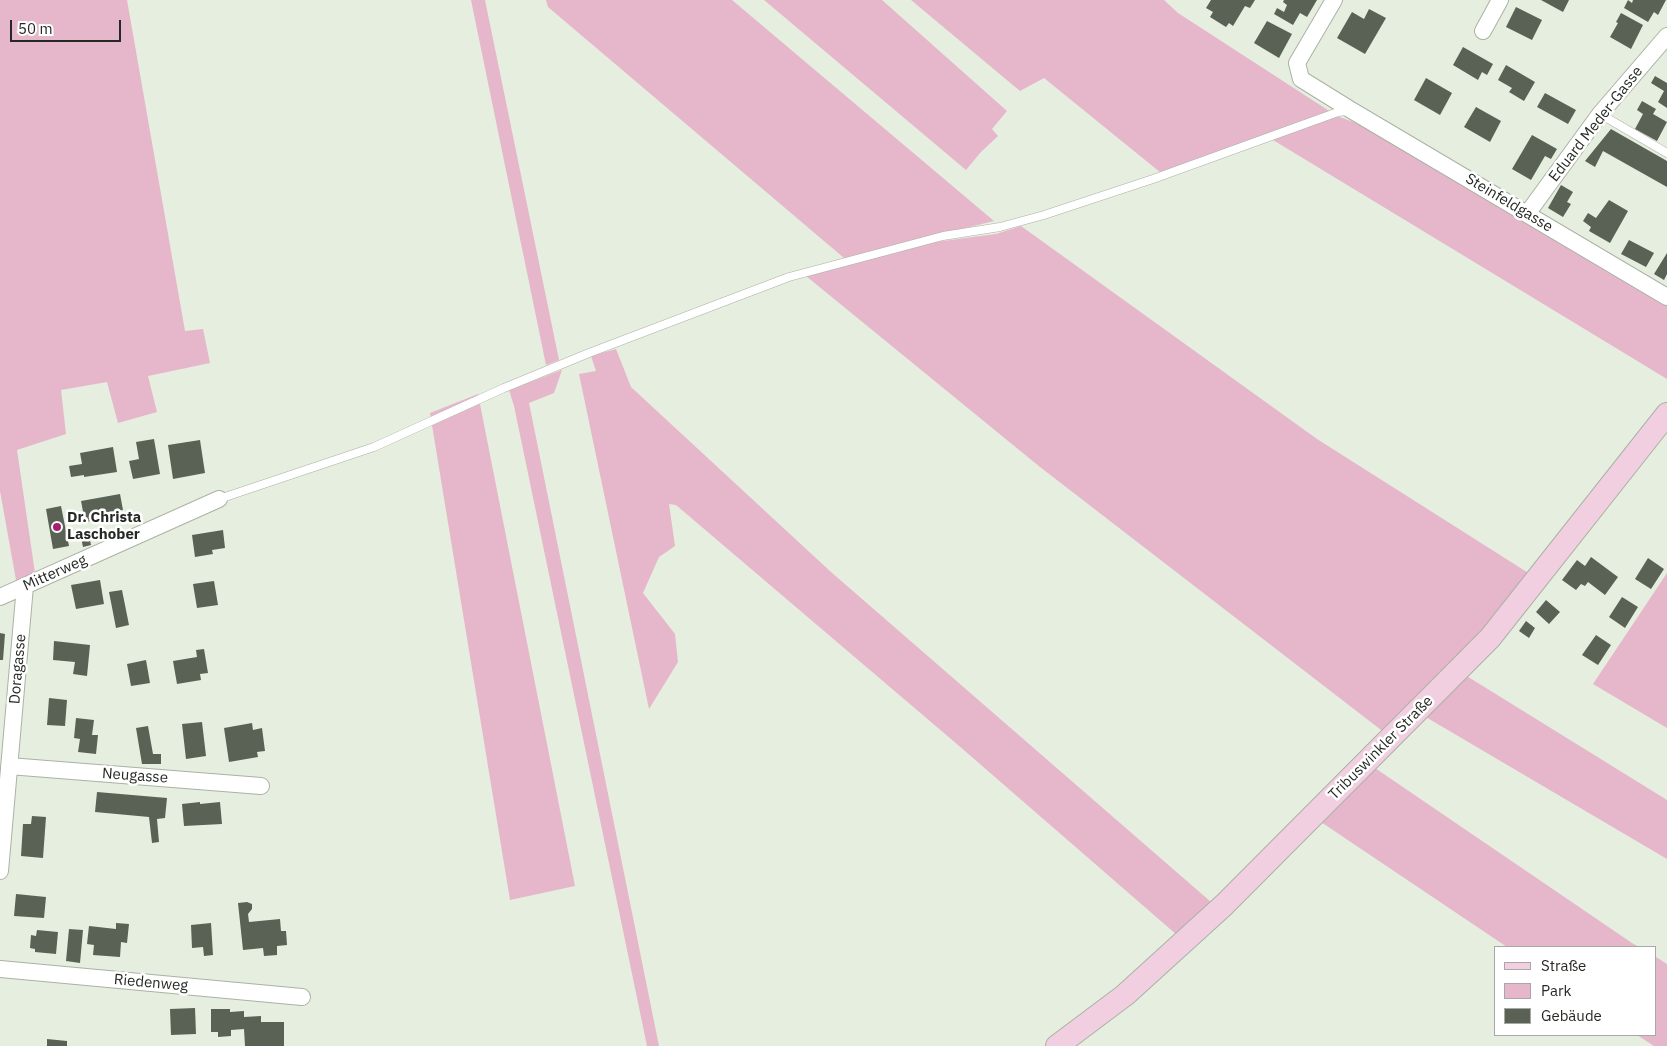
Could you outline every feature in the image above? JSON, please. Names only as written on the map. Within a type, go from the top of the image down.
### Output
[{"type":"street","name":"Steinfeldgasse","points":[[1334,0],[1297,63],[1301,79],[1667,297]]},
{"type":"street","points":[[1483,31],[1500,0]]},
{"type":"street","name":"Eduard Meder-Gasse","points":[[1527,214],[1600,114],[1667,36]]},
{"type":"street","name":"Tribuswinkler Straße","points":[[1057,1046],[1126,995],[1224,905],[1490,638],[1667,414]]},
{"type":"street","name":"Mitterweg","points":[[0,597],[219,499]]},
{"type":"street","name":"Doragasse","points":[[0,871],[25,586]]},
{"type":"street","name":"Neugasse","points":[[9,766],[261,786]]},
{"type":"street","name":"Riedenweg","points":[[0,969],[302,997]]},
{"type":"lane","points":[[219,499],[374,447],[504,388],[589,353],[788,278],[942,236],[1000,226],[1044,215],[1153,179],[1338,112],[1351,110]]},
{"type":"lane","points":[[1600,114],[1667,153]]},
{"type":"green space","points":[[0,0],[127,0],[185,331],[203,329],[210,363],[148,376],[157,412],[118,423],[107,382],[61,390],[66,434],[17,450],[35,573],[16,580],[0,491]]},
{"type":"green space","points":[[471,0],[485,0],[559,360],[546,365]]},
{"type":"green space","points":[[546,0],[732,0],[994,221],[844,258],[548,7]]},
{"type":"green space","points":[[764,0],[882,0],[1007,111],[992,129],[998,136],[966,170]]},
{"type":"green space","points":[[911,0],[1164,0],[1178,13],[1337,116],[1367,127],[1667,305],[1667,379],[1273,140],[1166,177],[1044,78],[1020,91]]},
{"type":"green space","points":[[1021,226],[1317,439],[1530,574],[1495,620],[1385,733],[1040,467],[806,276],[920,244],[996,234]]},
{"type":"green space","points":[[616,349],[631,387],[831,572],[1211,902],[1177,935],[958,745],[676,505],[669,504],[675,546],[659,557],[643,593],[675,634],[678,662],[649,709],[579,374],[596,371],[591,356]]},
{"type":"green space","points":[[562,370],[554,393],[529,403],[659,1046],[647,1046],[514,406],[509,390]]},
{"type":"green space","points":[[478,394],[575,886],[510,900],[430,413]]},
{"type":"green space","points":[[1667,573],[1667,728],[1593,684]]},
{"type":"green space","points":[[1465,675],[1667,800],[1667,859],[1424,716]]},
{"type":"green space","points":[[1372,766],[1637,946],[1506,946],[1318,820]]},
{"type":"green space","points":[[1657,958],[1667,964],[1667,1046],[1654,1046],[1639,1036],[1657,1036]]},
{"type":"building","points":[[1211,0],[1255,0],[1250,8],[1245,6],[1233,26],[1229,23],[1226,27],[1210,17],[1213,12],[1206,8]]},
{"type":"building","points":[[1284,0],[1317,0],[1307,17],[1300,13],[1293,25],[1274,14],[1277,8],[1284,12],[1287,5],[1283,2]]},
{"type":"building","points":[[1541,0],[1569,0],[1563,12]]},
{"type":"building","points":[[1628,0],[1632,3],[1633,0],[1666,0],[1658,15],[1654,12],[1648,22],[1624,8]]},
{"type":"building","points":[[1516,7],[1542,20],[1532,40],[1506,27]]},
{"type":"building","points":[[1369,9],[1386,18],[1365,54],[1337,38],[1352,12],[1364,19]]},
{"type":"building","points":[[1621,13],[1643,25],[1631,49],[1610,37]]},
{"type":"building","points":[[1267,21],[1292,34],[1279,58],[1254,43]]},
{"type":"building","points":[[1463,47],[1493,64],[1487,75],[1482,72],[1478,80],[1453,65]]},
{"type":"building","points":[[1506,65],[1535,82],[1524,101],[1509,92],[1512,88],[1498,80]]},
{"type":"building","points":[[1655,76],[1667,83],[1667,108],[1658,102],[1664,91],[1651,83]]},
{"type":"building","points":[[1426,78],[1452,93],[1440,115],[1414,100]]},
{"type":"building","points":[[1545,93],[1576,110],[1568,124],[1537,107]]},
{"type":"building","points":[[1642,101],[1656,109],[1653,114],[1667,122],[1657,141],[1635,129],[1643,114],[1637,110]]},
{"type":"building","points":[[1476,107],[1501,121],[1490,142],[1464,127]]},
{"type":"building","points":[[1611,129],[1667,161],[1667,187],[1603,151],[1595,167],[1585,161]]},
{"type":"building","points":[[1532,135],[1557,149],[1551,159],[1545,156],[1531,180],[1512,169]]},
{"type":"building","points":[[1561,185],[1573,192],[1567,202],[1571,204],[1563,217],[1548,208]]},
{"type":"building","points":[[1609,200],[1628,211],[1610,243],[1589,231],[1591,227],[1583,221],[1588,213],[1596,218]]},
{"type":"building","points":[[1629,240],[1654,253],[1646,267],[1621,254]]},
{"type":"building","points":[[1667,253],[1667,274],[1664,280],[1654,274]]},
{"type":"building","points":[[154,439],[160,474],[133,479],[129,461],[139,459],[136,442]]},
{"type":"building","points":[[200,440],[205,473],[173,479],[168,445]]},
{"type":"building","points":[[113,447],[117,472],[71,477],[69,466],[82,464],[80,453]]},
{"type":"building","points":[[120,494],[123,510],[104,513],[105,519],[85,522],[81,501]]},
{"type":"building","name":"Dr. Christa Laschober","points":[[61,506],[69,546],[53,549],[46,509]]},
{"type":"building","points":[[223,530],[225,548],[212,550],[213,554],[195,557],[192,535]]},
{"type":"building","points":[[88,531],[91,545],[83,547],[80,533]]},
{"type":"building","points":[[1591,557],[1618,577],[1605,595],[1588,582],[1585,586],[1581,584],[1576,590],[1562,580],[1577,560],[1585,566]]},
{"type":"building","points":[[1648,558],[1664,569],[1651,589],[1635,579]]},
{"type":"building","points":[[100,580],[104,604],[76,609],[71,585]]},
{"type":"building","points":[[214,581],[218,605],[197,608],[193,584]]},
{"type":"building","points":[[122,590],[129,625],[116,628],[109,592]]},
{"type":"building","points":[[1622,597],[1638,607],[1625,628],[1609,617]]},
{"type":"building","points":[[1546,600],[1560,612],[1549,624],[1536,612]]},
{"type":"building","points":[[1526,621],[1535,628],[1529,638],[1519,631]]},
{"type":"building","points":[[0,633],[5,634],[3,660],[0,660]]},
{"type":"building","points":[[1596,635],[1611,645],[1598,665],[1582,655]]},
{"type":"building","points":[[54,641],[90,645],[87,676],[73,674],[75,662],[53,660]]},
{"type":"building","points":[[204,649],[208,673],[200,674],[201,680],[177,684],[173,661],[197,657],[196,650]]},
{"type":"building","points":[[146,660],[150,683],[131,686],[127,664]]},
{"type":"building","points":[[49,698],[67,700],[65,726],[47,725]]},
{"type":"building","points":[[76,718],[94,720],[92,735],[98,735],[96,754],[78,752],[80,739],[74,738]]},
{"type":"building","points":[[202,722],[206,756],[186,759],[182,724]]},
{"type":"building","points":[[252,723],[253,730],[262,728],[265,751],[257,752],[258,757],[229,762],[224,728]]},
{"type":"building","points":[[148,726],[153,754],[161,754],[161,764],[142,764],[136,728]]},
{"type":"building","points":[[97,792],[167,798],[165,818],[157,819],[159,842],[152,843],[149,817],[95,812]]},
{"type":"building","points":[[200,802],[200,804],[220,802],[222,824],[184,826],[182,804]]},
{"type":"building","points":[[32,816],[46,817],[43,858],[21,856],[23,824],[31,824]]},
{"type":"building","points":[[16,894],[46,897],[44,918],[14,916]]},
{"type":"building","points":[[247,902],[252,904],[252,909],[248,914],[249,922],[280,919],[281,931],[286,931],[287,945],[277,946],[277,955],[264,956],[263,948],[243,950],[238,903]]},
{"type":"building","points":[[116,923],[129,924],[127,943],[121,942],[120,957],[93,955],[94,945],[87,944],[89,926],[116,929]]},
{"type":"building","points":[[211,923],[213,955],[204,956],[203,947],[192,948],[191,925]]},
{"type":"building","points":[[69,929],[83,930],[80,963],[66,961]]},
{"type":"building","points":[[37,930],[58,932],[56,954],[35,952],[35,949],[30,948],[31,935],[36,936]]},
{"type":"building","points":[[195,1008],[196,1034],[171,1035],[170,1009]]},
{"type":"building","points":[[211,1009],[230,1009],[230,1012],[244,1011],[244,1017],[261,1016],[261,1022],[284,1022],[284,1046],[245,1046],[244,1029],[231,1030],[231,1036],[218,1037],[218,1032],[211,1032]]},
{"type":"building","points":[[47,1039],[67,1041],[67,1046],[47,1046]]},
{"type":"place","name":"Dr. Christa Laschober","points":[[57,527]]}]
